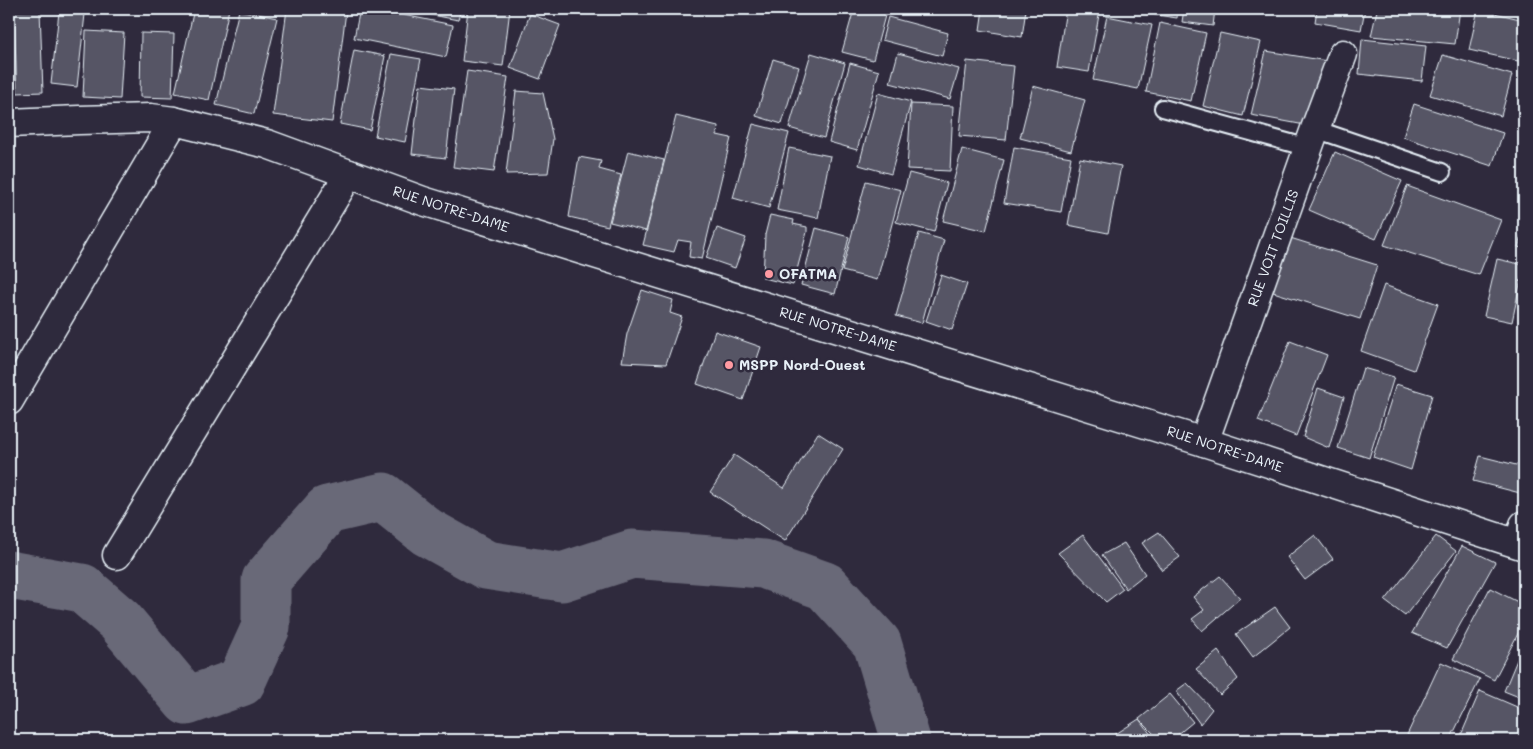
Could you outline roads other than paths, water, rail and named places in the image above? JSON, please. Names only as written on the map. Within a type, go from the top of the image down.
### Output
[{"type":"street","name":"RUE VOIT TOILLIS","points":[[1204,442],[1343,54]]},
{"type":"street","name":"RUE NOTRE-DAME","points":[[9,123],[79,120],[162,120],[267,144],[422,201],[1522,538]]},
{"type":"street","points":[[9,401],[162,120]]},
{"type":"street","points":[[117,555],[349,174]]},
{"type":"lane","points":[[1163,108],[1312,139],[1442,172]]},
{"type":"waterway","points":[[9,575],[82,588],[120,621],[187,701],[241,682],[266,627],[266,580],[327,510],[383,497],[427,532],[486,565],[562,577],[632,554],[763,564],[825,586],[877,643],[906,740]]},
{"type":"place","name":"OFATMA","points":[[769,274]]},
{"type":"place","name":"MSPP Nord-Ouest","points":[[729,365]]}]
